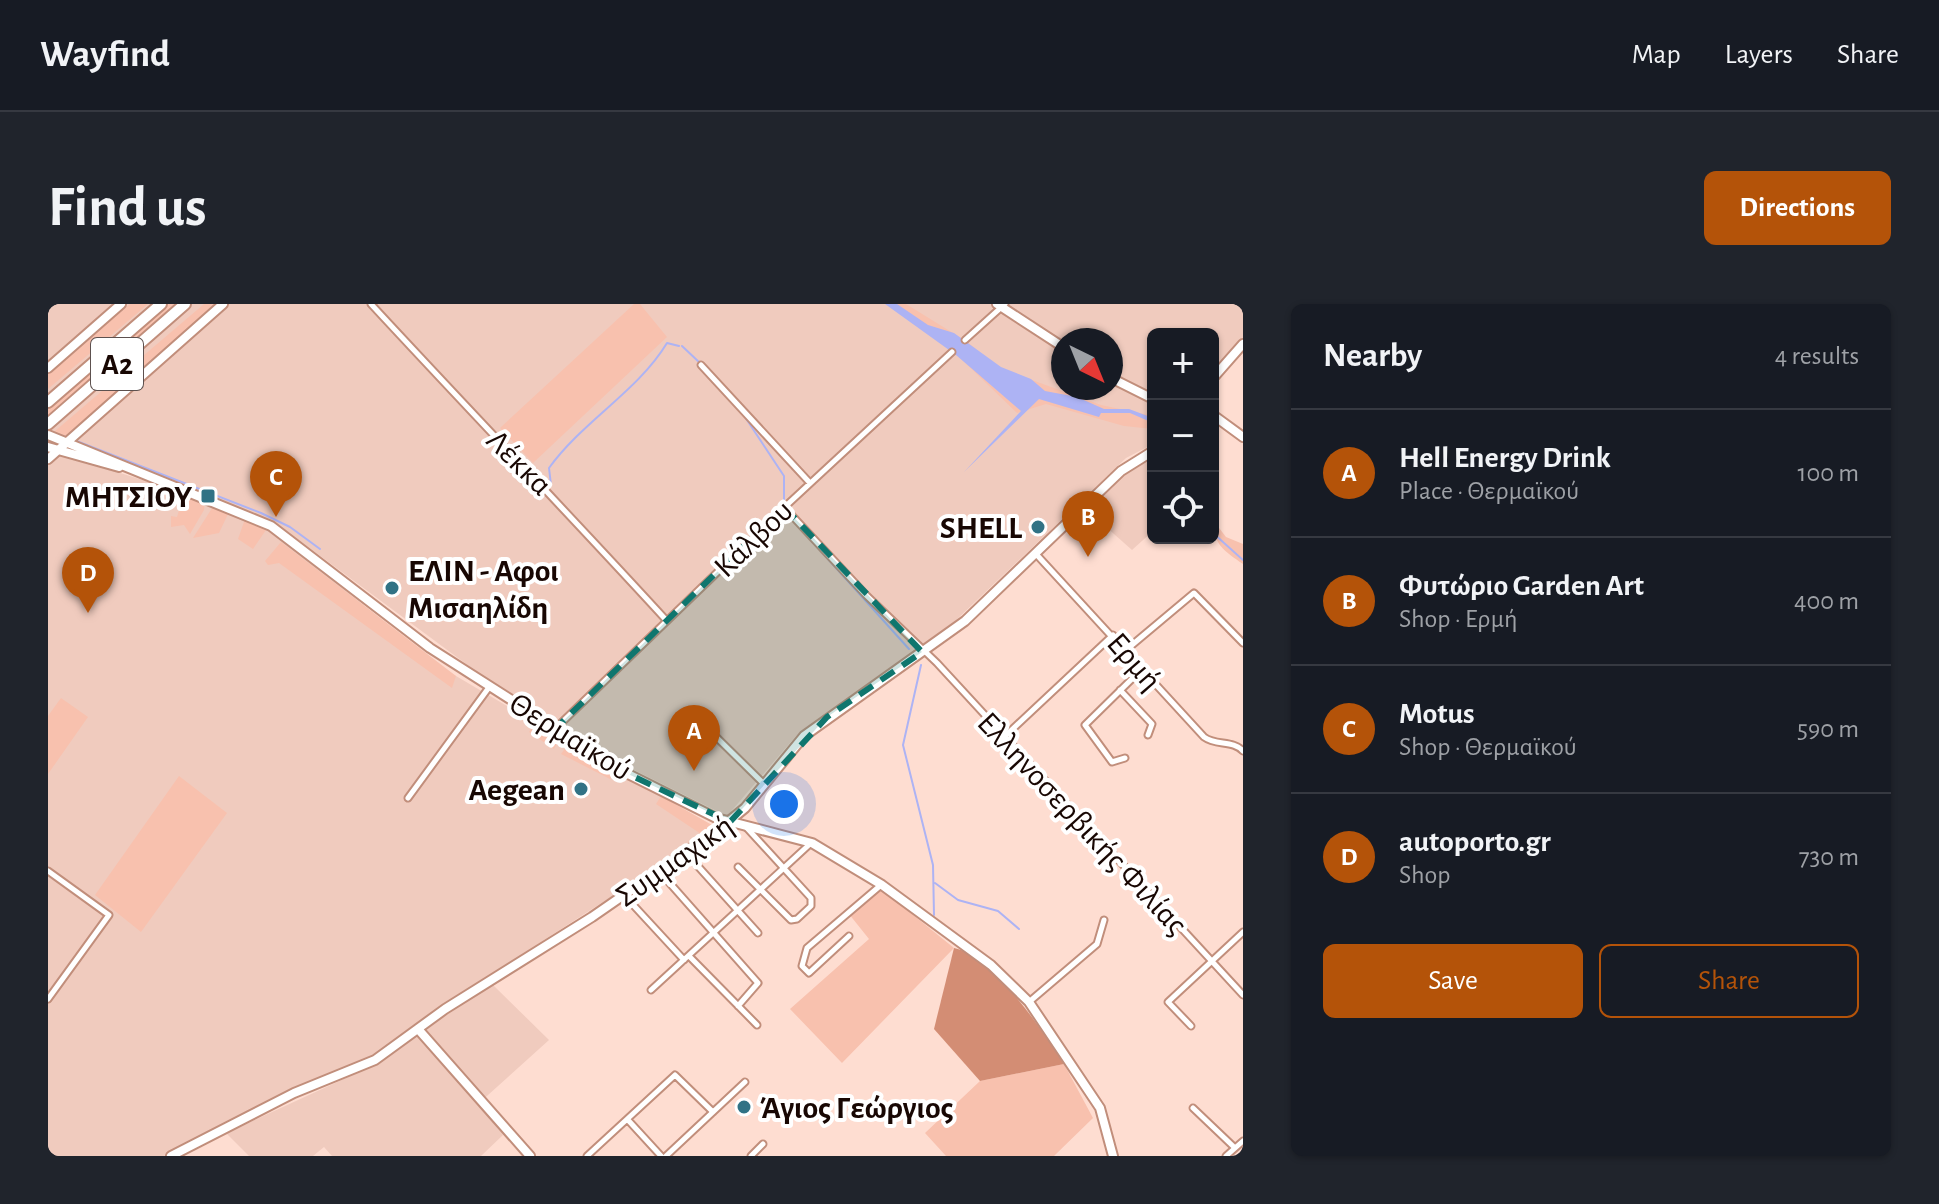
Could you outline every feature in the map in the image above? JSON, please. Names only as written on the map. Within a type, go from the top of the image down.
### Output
[{"type":"highway","name":"Α2","points":[[48,402],[161,304]]},
{"type":"highway","name":"Α2","points":[[48,424],[185,304]]},
{"type":"street","points":[[48,368],[121,304]]},
{"type":"street","points":[[48,459],[223,304]]},
{"type":"street","name":"Λέκκα","points":[[371,304],[510,454],[548,489],[667,621]]},
{"type":"street","points":[[965,340],[1001,305],[1051,339]]},
{"type":"street","points":[[1219,371],[1243,344]]},
{"type":"street","name":"Κάλβου","points":[[557,727],[784,507],[952,352]]},
{"type":"street","points":[[701,365],[810,483]]},
{"type":"street","points":[[1123,384],[1147,396]]},
{"type":"street","points":[[1219,419],[1243,437]]},
{"type":"street","name":"Θερμαϊκού","points":[[48,435],[271,526],[415,637],[626,773],[730,822],[812,843],[882,885],[991,965],[1029,1002],[1100,1108],[1113,1156]]},
{"type":"street","name":"Θερμαϊκού","points":[[48,447],[128,467]]},
{"type":"street","name":"Συμμαχική","points":[[171,1156],[304,1088],[367,1065],[730,822],[804,736],[975,613],[1121,471],[1147,455]]},
{"type":"street","name":"Ελληνοσερβικής Φιλίας","points":[[784,507],[922,652],[937,663],[1243,995]]},
{"type":"street","name":"Ερμή","points":[[1036,554],[1204,737],[1216,743],[1235,744],[1243,751]]},
{"type":"street","points":[[1126,650],[1194,593],[1243,643]]},
{"type":"street","points":[[1003,738],[1113,635]]},
{"type":"street","points":[[1125,758],[1112,762],[1085,725],[1141,670]]},
{"type":"street","points":[[408,798],[490,685]]},
{"type":"street","points":[[1120,690],[1152,724],[1148,735]]},
{"type":"street","points":[[704,725],[764,784]]},
{"type":"street","points":[[738,867],[791,920],[810,909],[811,898],[745,825]]},
{"type":"street","points":[[651,990],[812,843]]},
{"type":"street","points":[[686,853],[758,933]]},
{"type":"street","points":[[48,871],[109,915],[48,999]]},
{"type":"street","points":[[659,871],[759,986],[738,1006]]},
{"type":"street","points":[[849,936],[809,973],[802,966],[807,948],[882,885]]},
{"type":"street","points":[[624,895],[757,1025]]},
{"type":"street","points":[[1029,1002],[1097,944],[1104,920]]},
{"type":"street","points":[[1191,1026],[1168,1002],[1243,932]]},
{"type":"street","points":[[418,1029],[530,1156]]},
{"type":"street","points":[[588,1156],[679,1075],[713,1112]]},
{"type":"street","points":[[628,1120],[664,1156],[745,1082]]},
{"type":"street","points":[[1193,1108],[1235,1148]]},
{"type":"street","points":[[1226,1156],[1243,1141]]},
{"type":"street","points":[[751,1156],[763,1144]]},
{"type":"highlighted area","points":[[784,507],[922,652],[827,717],[730,822],[626,773],[557,727]]},
{"type":"shaded area","points":[[48,304],[1243,304],[1243,338],[1219,364],[1219,328],[1147,328],[1147,447],[1126,458],[954,622],[796,736],[727,816],[636,771],[477,672],[273,521],[48,432]]},
{"type":"shaded area","points":[[130,304],[148,304],[48,389],[48,373]]},
{"type":"shaded area","points":[[169,304],[176,304],[48,416],[48,409]]},
{"type":"shaded area","points":[[204,304],[216,304],[48,453],[48,437]]},
{"type":"shaded area","points":[[634,304],[640,304],[667,337],[533,463],[500,428]]},
{"type":"shaded area","points":[[886,304],[906,304],[966,341],[999,368],[1051,387],[1051,400],[1087,400],[1147,415],[1147,428],[1124,426],[1046,404],[1017,413],[955,353]]},
{"type":"shaded area","points":[[48,450],[177,491],[274,533],[439,666],[716,829],[442,1006],[369,1060],[285,1095],[164,1156],[48,1156]]},
{"type":"shaded area","points":[[1147,462],[1147,536],[1132,550],[1087,510],[1119,478]]},
{"type":"shaded area","points":[[184,494],[205,499],[204,510],[190,534],[184,525],[171,527],[171,516],[177,517]]},
{"type":"shaded area","points":[[214,505],[229,512],[219,533],[193,538]]},
{"type":"shaded area","points":[[245,519],[266,530],[253,549],[238,539]]},
{"type":"shaded area","points":[[1219,528],[1226,537],[1243,544],[1243,564],[1230,555],[1221,546]]},
{"type":"shaded area","points":[[281,542],[456,676],[452,688],[279,563],[268,565],[265,561]]},
{"type":"shaded area","points":[[61,698],[88,717],[48,774],[48,716]]},
{"type":"shaded area","points":[[538,719],[563,733],[554,749],[529,732]]},
{"type":"shaded area","points":[[571,740],[617,768],[610,779],[561,754]]},
{"type":"shaded area","points":[[179,776],[227,813],[141,932],[95,895]]},
{"type":"shaded area","points":[[661,796],[712,825],[701,834],[656,804]]},
{"type":"shaded area","points":[[881,889],[954,948],[842,1063],[790,1009],[869,939],[849,914]]},
{"type":"shaded area","points":[[954,948],[985,965],[1000,980],[1030,1015],[1064,1064],[980,1081],[934,1029]]},
{"type":"shaded area","points":[[492,984],[549,1040],[478,1104],[503,1135],[481,1156],[332,1156],[324,1147],[313,1156],[249,1156],[226,1133],[370,1067]]},
{"type":"shaded area","points":[[1064,1064],[1093,1118],[1054,1156],[946,1156],[925,1133],[980,1081]]},
{"type":"water","points":[[885,304],[897,304],[928,325],[954,333],[1001,367],[1031,379],[1051,392],[1051,400],[1084,400],[1104,409],[1129,409],[1147,416],[1147,420],[1130,413],[1101,413],[1099,417],[1039,399],[964,472],[1021,411],[956,355]]},
{"type":"waterway","points":[[551,485],[549,468],[563,451],[641,376],[667,343],[679,346]]},
{"type":"waterway","points":[[682,346],[700,363]]},
{"type":"waterway","points":[[743,414],[784,476],[784,503]]},
{"type":"waterway","points":[[48,431],[68,438]]},
{"type":"waterway","points":[[74,440],[261,513],[290,527],[320,549]]},
{"type":"waterway","points":[[792,519],[909,649]]},
{"type":"waterway","points":[[1219,538],[1243,560]]},
{"type":"waterway","points":[[921,665],[903,745],[933,865],[934,915]]},
{"type":"waterway","points":[[935,883],[958,900],[998,911],[1019,929]]},
{"type":"place","name":"ΜΗΤΣΙΟΥ","points":[[208,496]]},
{"type":"place","name":"Motus","points":[[276,517]]},
{"type":"place","name":"SHELL","points":[[1038,527]]},
{"type":"place","name":"Φυτώριο Garden Art","points":[[1088,557]]},
{"type":"place","name":"ΕΛΙΝ - Αφοι Μισαηλίδη","points":[[392,588]]},
{"type":"place","name":"autoporto.gr","points":[[88,613]]},
{"type":"place","name":"Hell Energy Drink","points":[[694,771]]},
{"type":"place","name":"Aegean","points":[[581,789]]},
{"type":"place","name":"Άγιος Γεώργιος","points":[[744,1107]]}]
